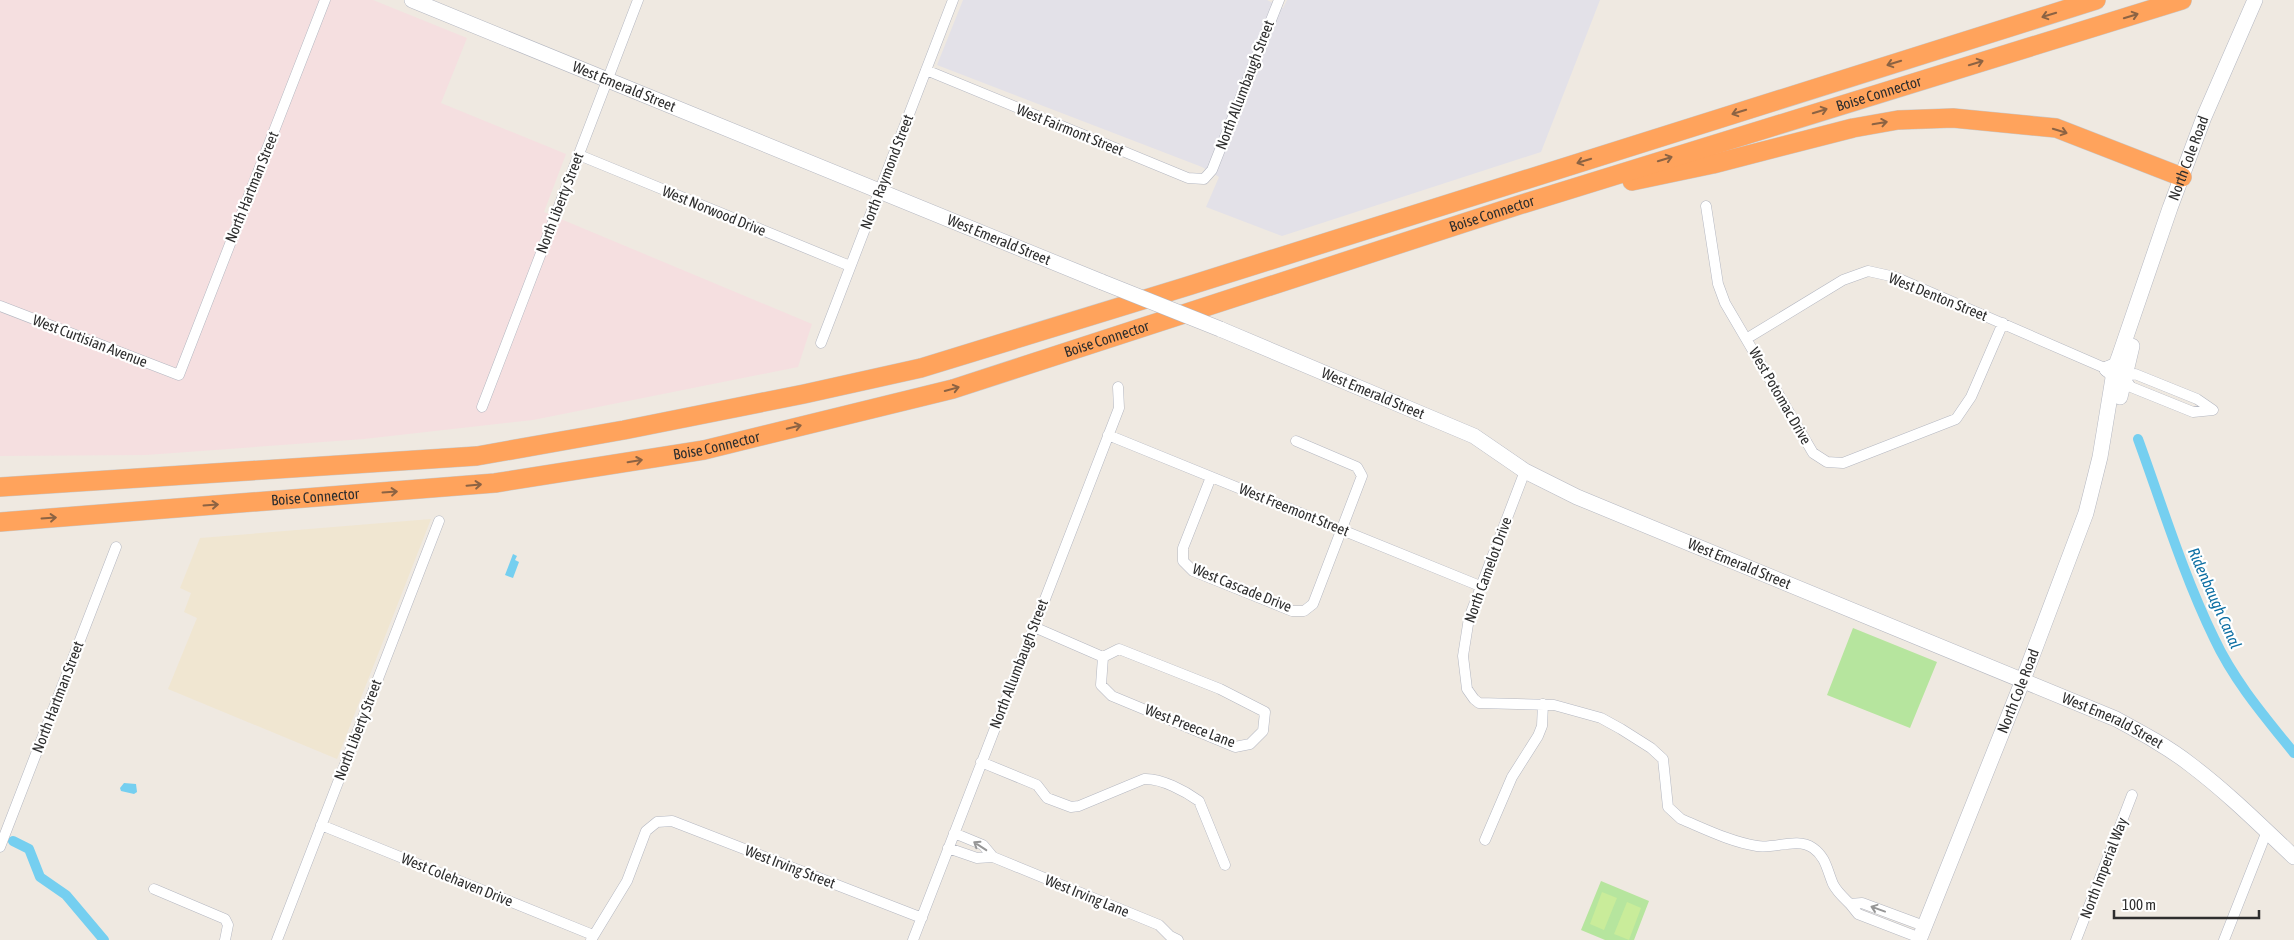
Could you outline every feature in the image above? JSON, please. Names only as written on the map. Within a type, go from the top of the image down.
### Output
[{"type":"highway","name":"Boise Connector","points":[[0,486],[477,456],[624,430],[804,394],[921,368],[2096,0]]},
{"type":"highway","name":"Boise Connector","points":[[0,522],[495,483],[704,450],[953,389],[1519,205],[2182,0]]},
{"type":"highway","points":[[1519,205],[1713,164],[1854,128],[1898,120],[1952,118],[2056,128],[2182,177]]},
{"type":"main road","name":"West Emerald Street","points":[[412,0],[1220,329],[1474,436],[1525,471],[1577,498],[2116,719],[2151,737],[2197,770],[2294,857]]},
{"type":"main road","name":"North Cole Road","points":[[1921,934],[2023,680],[2086,513],[2103,439],[2099,424],[2107,369],[2120,329],[2131,320],[2209,105],[2255,0]]},
{"type":"main road","name":"North Cole Road","points":[[2103,439],[2114,427],[2135,334],[2131,320]]},
{"type":"street","name":"North Hartman Street","points":[[179,375],[325,0]]},
{"type":"street","name":"North Liberty Street","points":[[482,407],[638,0]]},
{"type":"street","name":"North Raymond Street","points":[[821,344],[954,0]]},
{"type":"street","name":"North Allumbaugh Street","points":[[1212,170],[1278,0]]},
{"type":"street","name":"West Fairmont Street","points":[[926,70],[1188,178],[1204,179],[1212,170]]},
{"type":"street","name":"West Norwood Drive","points":[[579,155],[850,266]]},
{"type":"street","name":"West Potomac Drive","points":[[1706,206],[1718,284],[1725,304],[1813,453],[1827,462],[1843,463],[1956,419],[1971,397],[2003,323]]},
{"type":"street","name":"West Denton Street","points":[[1746,339],[1843,280],[1868,271],[1895,277],[2107,369]]},
{"type":"street","points":[[0,296],[0,306]]},
{"type":"street","name":"West Curtisian Avenue","points":[[0,306],[179,375]]},
{"type":"street","points":[[2135,374],[2197,399],[2213,410],[2193,412],[2131,387],[2124,376],[2135,374]]},
{"type":"street","name":"North Allumbaugh Street","points":[[914,940],[1119,408],[1118,387]]},
{"type":"street","name":"West Freemont Street","points":[[1108,435],[1480,586]]},
{"type":"street","points":[[1296,441],[1357,467],[1362,476],[1341,529]]},
{"type":"street","name":"North Camelot Drive","points":[[1525,471],[1480,586],[1464,636],[1463,656],[1467,688],[1474,699],[1486,705],[1543,704]]},
{"type":"street","name":"West Cascade Drive","points":[[1211,477],[1183,548],[1183,562],[1193,571],[1202,575],[1292,610],[1304,611],[1314,604],[1341,529]]},
{"type":"street","name":"North Liberty Street","points":[[277,940],[439,521]]},
{"type":"street","name":"North Hartman Street","points":[[0,847],[116,547]]},
{"type":"street","points":[[1034,628],[1103,657]]},
{"type":"street","name":"West Preece Lane","points":[[1119,649],[1220,689],[1265,712],[1264,731],[1250,744],[1235,747],[1112,696],[1101,685],[1103,657],[1119,649]]},
{"type":"street","points":[[1485,840],[1512,777],[1538,736],[1542,726],[1543,704],[1572,709],[1601,718],[1651,748],[1663,759],[1668,807],[1681,819],[1740,842],[1758,846],[1771,847],[1802,844],[1811,846],[1827,863],[1834,885],[1858,914],[1921,934]]},
{"type":"street","points":[[981,762],[1037,785],[1047,798],[1071,807],[1079,806],[1144,780],[1152,779],[1190,795],[1199,801],[1225,865]]},
{"type":"street","name":"North Imperial Way","points":[[2076,940],[2132,795]]},
{"type":"street","name":"West Irving Street","points":[[592,938],[627,881],[646,832],[657,822],[672,821],[922,918]]},
{"type":"street","name":"West Colehaven Drive","points":[[321,825],[592,938]]},
{"type":"street","points":[[2224,940],[2266,831]]},
{"type":"street","name":"West Irving Lane","points":[[954,833],[983,845],[993,857]]},
{"type":"street","name":"West Irving Lane","points":[[948,848],[977,858],[993,857],[1159,925],[1170,936],[1178,940]]},
{"type":"street","points":[[154,889],[225,919],[228,925],[225,940]]},
{"type":"shaded area","points":[[0,0],[373,0],[467,38],[441,103],[566,154],[544,212],[812,324],[798,367],[533,420],[364,439],[146,455],[0,456]]},
{"type":"shaded area","points":[[963,0],[1267,0],[1283,8],[1287,0],[1600,0],[1541,152],[1282,236],[1206,207],[1219,177],[1202,167],[937,65]]},
{"type":"shaded area","points":[[431,519],[337,759],[168,689],[197,618],[184,612],[191,593],[180,588],[200,538]]},
{"type":"green space","points":[[1853,628],[1937,662],[1910,728],[1827,695]]},
{"type":"green space","points":[[1601,881],[1649,901],[1634,940],[1605,940],[1581,930]]},
{"type":"green space","points":[[1602,892],[1617,898],[1604,930],[1590,924]]},
{"type":"green space","points":[[1627,902],[1641,908],[1629,940],[1614,934]]},
{"type":"water","points":[[513,554],[517,556],[515,560],[519,562],[513,578],[505,575]]},
{"type":"water","points":[[124,783],[136,784],[137,792],[134,794],[121,791],[120,788]]},
{"type":"waterway","name":"Ridenbaugh Canal","points":[[2138,439],[2183,564],[2214,638],[2240,684],[2294,753]]},
{"type":"waterway","points":[[13,841],[29,849],[40,877],[66,895],[104,940]]}]
